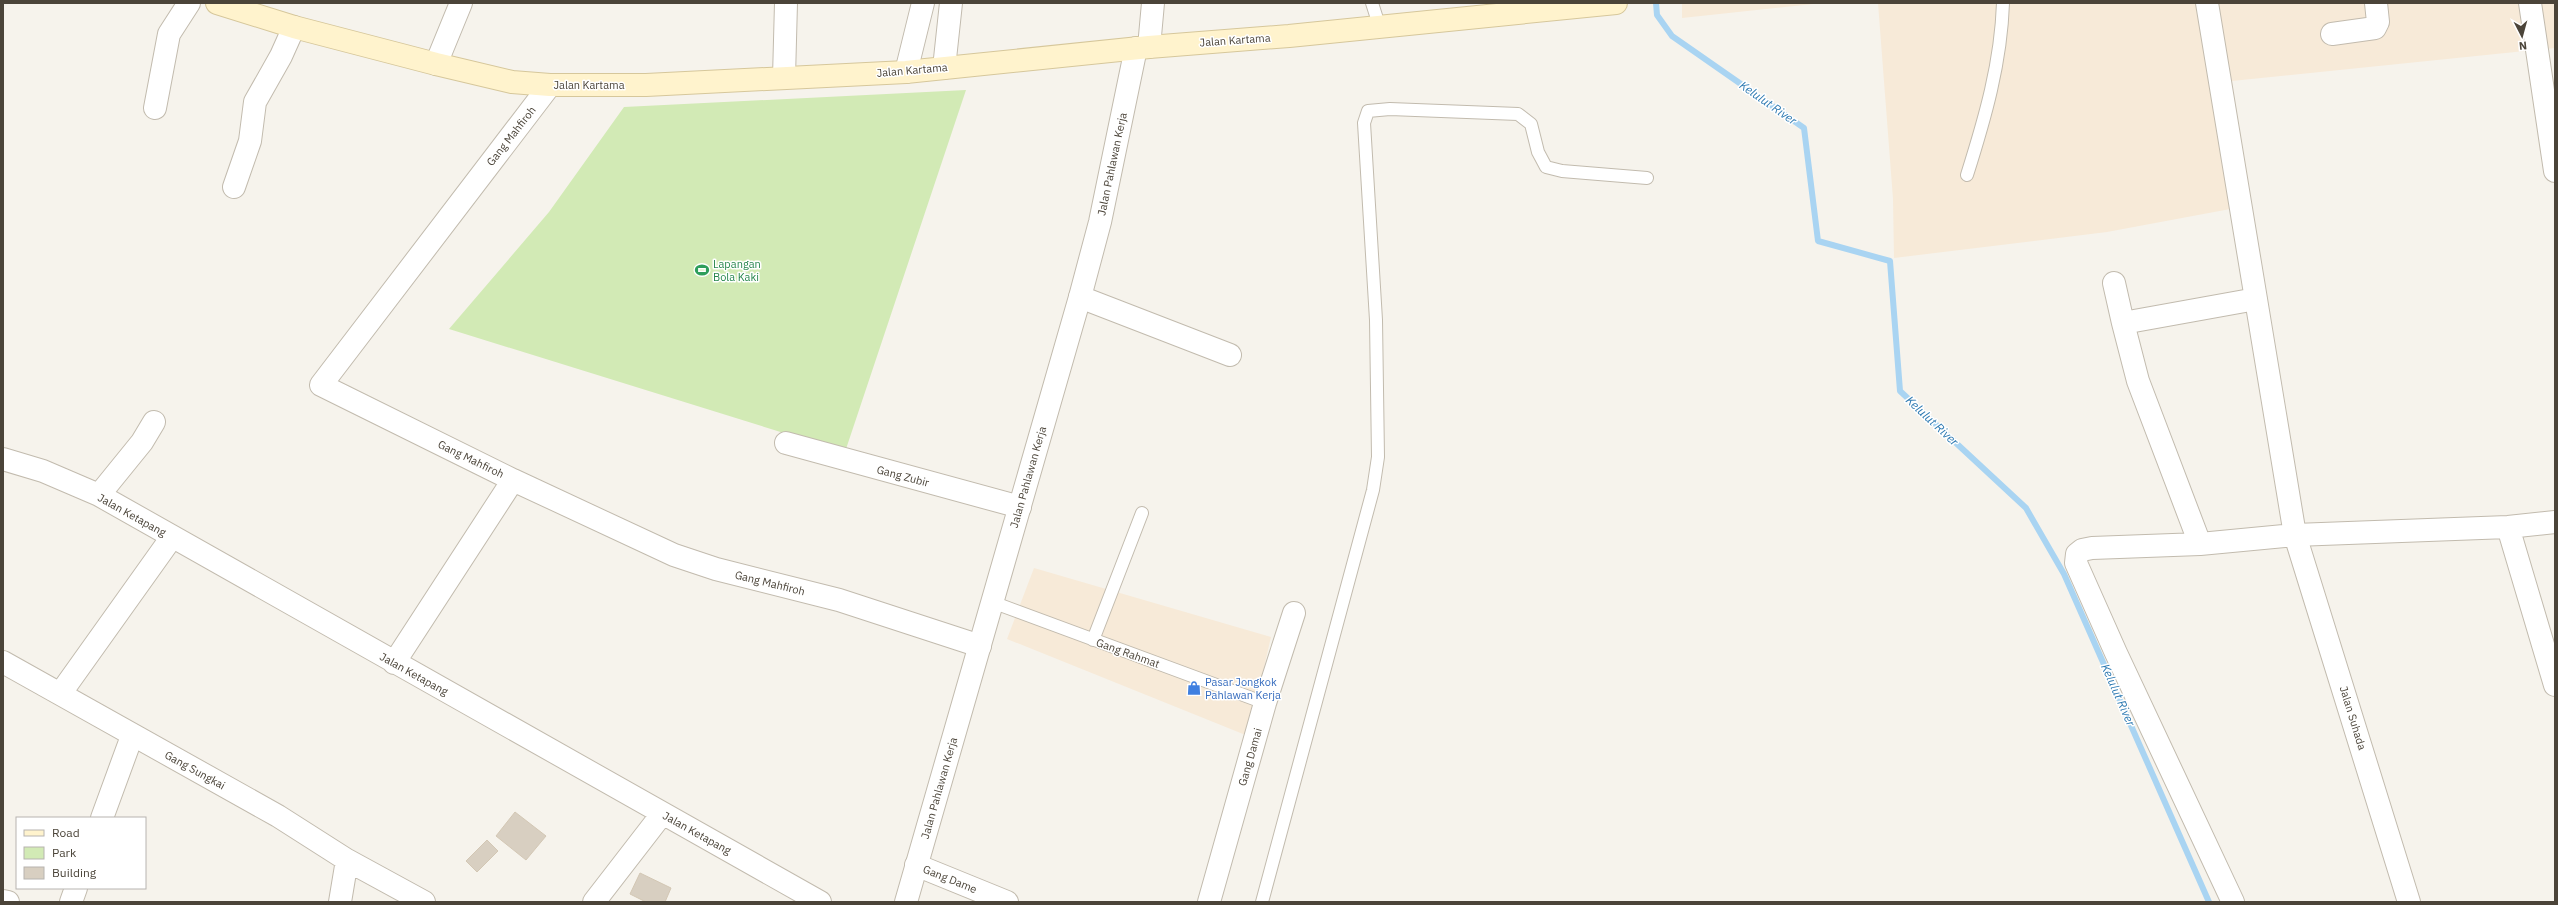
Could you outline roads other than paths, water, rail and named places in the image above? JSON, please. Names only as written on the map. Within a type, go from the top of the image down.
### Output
[{"type":"main road","name":"Jalan Kartama","points":[[217,3],[294,27],[436,64],[512,82],[550,85],[646,85],[906,72],[1143,47],[1289,36],[1379,25],[1616,3]]},
{"type":"street","points":[[155,108],[169,34],[189,3]]},
{"type":"street","points":[[436,64],[461,3]]},
{"type":"street","points":[[784,77],[786,3]]},
{"type":"street","points":[[906,72],[923,3]]},
{"type":"street","points":[[944,68],[951,3]]},
{"type":"street","name":"Jalan Pahlawan Kerja","points":[[906,902],[1080,297],[1100,222],[1153,3]]},
{"type":"street","name":"Jalan Suhada","points":[[2207,3],[2295,535],[2409,902]]},
{"type":"street","points":[[2332,34],[2375,28],[2378,22],[2376,3]]},
{"type":"street","points":[[2530,3],[2555,172]]},
{"type":"street","points":[[234,187],[250,142],[255,102],[281,56],[294,27]]},
{"type":"street","name":"Gang Mahfiroh","points":[[550,85],[321,385],[513,480],[681,557],[716,569],[839,600],[980,646]]},
{"type":"street","points":[[2114,283],[2138,381],[2200,544]]},
{"type":"street","points":[[1080,297],[1230,355]]},
{"type":"street","points":[[2123,323],[2256,299]]},
{"type":"street","points":[[99,496],[142,442],[154,422]]},
{"type":"street","name":"Gang Zubir","points":[[786,443],[1020,507]]},
{"type":"street","name":"Jalan Ketapang","points":[[3,459],[43,471],[99,496],[820,902]]},
{"type":"street","points":[[394,663],[513,480]]},
{"type":"street","points":[[2233,902],[2116,653],[2076,559],[2079,552],[2092,548],[2200,544],[2295,535],[2508,527],[2555,522]]},
{"type":"street","points":[[2508,527],[2555,685]]},
{"type":"street","points":[[60,694],[172,537]]},
{"type":"street","name":"Gang Damai","points":[[1209,902],[1265,703],[1294,613]]},
{"type":"street","name":"Gang Sungkai","points":[[3,662],[132,736],[278,816],[347,860],[424,902]]},
{"type":"street","points":[[102,817],[132,736]]},
{"type":"street","points":[[594,902],[662,814]]},
{"type":"street","points":[[340,902],[347,860]]},
{"type":"street","name":"Gang Dame","points":[[916,865],[1006,902]]},
{"type":"street","points":[[70,902],[76,889]]},
{"type":"street","points":[[3,901],[8,902]]},
{"type":"lane","points":[[1372,3],[1379,25]]},
{"type":"lane","points":[[1967,175],[1994,81],[2001,42],[2003,3]]},
{"type":"lane","points":[[1262,902],[1373,490],[1378,457],[1376,320],[1364,123],[1368,111],[1390,109],[1518,114],[1531,124],[1538,152],[1546,167],[1562,171],[1647,178]]},
{"type":"lane","points":[[1094,640],[1142,513]]},
{"type":"lane","name":"Gang Rahmat","points":[[992,602],[1265,703]]},
{"type":"waterway","name":"Kelulut River","points":[[1656,3],[1657,15],[1672,36],[1804,128],[1818,241],[1890,261],[1900,391],[2026,508],[2064,574],[2209,902]]},
{"type":"place","name":"Lapangan Bola Kaki","points":[[702,270]]},
{"type":"place","name":"Pasar Jongkok Pahlawan Kerja","points":[[1194,688]]}]
